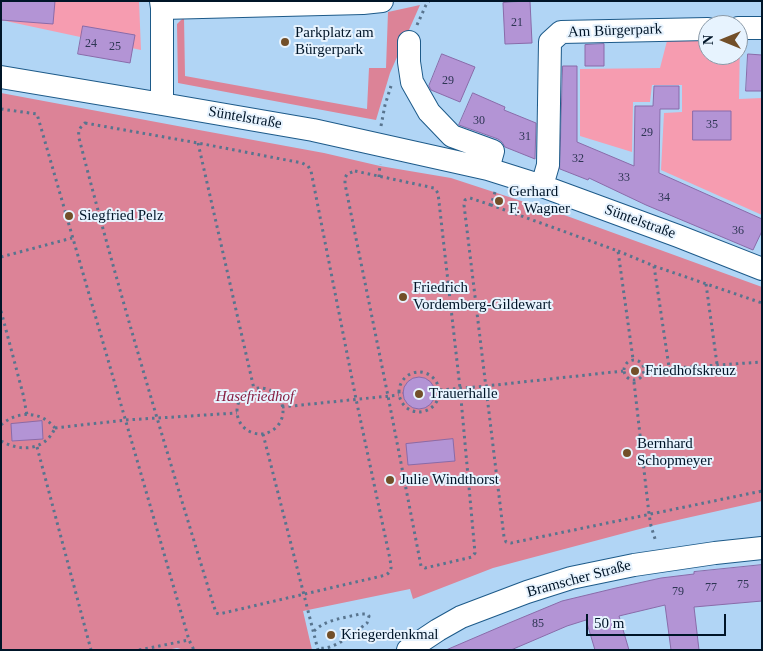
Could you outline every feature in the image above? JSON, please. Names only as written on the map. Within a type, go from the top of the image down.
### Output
[{"type":"street","points":[[162,104],[161,4],[363,4],[382,1]]},
{"type":"street","points":[[748,28],[762,28]]},
{"type":"street","name":"Am Bürgerpark","points":[[542,186],[548,165],[550,42],[561,32],[698,29]]},
{"type":"street","points":[[409,42],[412,82],[429,112],[452,136],[493,151],[492,179]]},
{"type":"street","name":"Süntelstraße","points":[[1,77],[313,130],[492,179],[542,186],[762,269]]},
{"type":"street","name":"Bramscher Straße","points":[[408,650],[449,623],[527,592],[571,578],[661,560],[762,548]]},
{"type":"path","points":[[409,42],[429,1]]},
{"type":"path","points":[[1,109],[37,114],[189,640],[194,650]]},
{"type":"path","points":[[380,129],[383,116]]},
{"type":"path","points":[[85,123],[198,143],[302,163],[308,166],[311,171],[356,400],[390,559],[391,568],[386,576],[219,614],[216,613],[156,417],[93,193],[78,132],[85,123]]},
{"type":"path","points":[[198,143],[254,389]]},
{"type":"path","points":[[350,172],[434,188],[438,193],[476,553],[472,556],[426,568],[421,566],[388,396],[345,184],[345,178],[350,172]]},
{"type":"path","points":[[491,205],[492,179]]},
{"type":"path","points":[[762,303],[654,266],[491,205],[470,198],[465,200],[464,205],[506,542],[511,543],[762,491]]},
{"type":"path","points":[[1,257],[72,238]]},
{"type":"path","points":[[618,251],[633,359]]},
{"type":"path","points":[[654,266],[670,367]]},
{"type":"path","points":[[706,284],[717,364]]},
{"type":"path","points":[[1,311],[27,415]]},
{"type":"path","points":[[633,359],[641,362],[645,370],[643,378],[634,382]]},
{"type":"path","points":[[623,371],[626,363],[633,359]]},
{"type":"path","points":[[645,370],[762,362]]},
{"type":"path","points":[[440,390],[623,371]]},
{"type":"path","points":[[623,371],[627,378],[634,382]]},
{"type":"path","points":[[420,372],[432,377],[440,390],[437,402],[426,411],[416,412],[410,410],[403,404],[399,395],[403,381],[408,376],[420,372]]},
{"type":"path","points":[[634,382],[651,526],[661,560]]},
{"type":"path","points":[[262,388],[269,390],[280,400],[282,406],[283,414],[276,427],[270,432],[263,434],[249,431],[239,420],[237,413],[243,395],[254,389],[262,388]]},
{"type":"path","points":[[282,406],[399,395]]},
{"type":"path","points":[[55,428],[156,417],[237,413]]},
{"type":"path","points":[[1,425],[16,416],[27,415],[43,417],[55,428]]},
{"type":"path","points":[[1,441],[22,448],[37,447],[52,435],[55,428]]},
{"type":"path","points":[[263,434],[318,649],[335,646],[367,623],[369,616],[360,614],[326,622],[314,631]]},
{"type":"path","points":[[37,447],[91,650]]},
{"type":"path","points":[[138,650],[189,640]]},
{"type":"shaded area","points":[[1,1],[139,1],[141,50],[1,20]]},
{"type":"shaded area","points":[[668,37],[698,37],[698,65],[740,65],[739,99],[762,98],[762,215],[661,170],[664,113],[682,112],[682,85],[652,85],[650,102],[633,102],[632,152],[580,136],[580,69],[660,68]]},
{"type":"green space","points":[[420,5],[390,73],[376,120],[178,83],[177,24],[184,17],[185,76],[367,109],[369,68],[386,68],[388,12]]},
{"type":"green space","name":"Hasefriedhof","points":[[1,93],[451,178],[567,216],[762,287],[762,501],[651,526],[493,568],[413,599],[410,589],[303,611],[312,650],[185,650],[177,648],[166,650],[1,650]]},
{"type":"building","points":[[1,1],[55,1],[53,24],[1,20]]},
{"type":"building","points":[[530,1],[532,43],[505,44],[503,3]]},
{"type":"building","points":[[83,26],[135,35],[130,63],[78,54]]},
{"type":"building","points":[[604,44],[604,66],[585,66],[585,45]]},
{"type":"building","points":[[442,54],[475,67],[460,102],[431,90],[429,86]]},
{"type":"building","points":[[748,54],[762,55],[762,91],[746,91]]},
{"type":"building","points":[[563,66],[577,66],[577,142],[634,166],[635,106],[653,106],[654,86],[679,86],[679,109],[660,109],[659,173],[762,219],[762,231],[753,250],[646,205],[589,178],[588,180],[560,169]]},
{"type":"building","points":[[473,93],[505,107],[504,110],[536,123],[535,159],[505,147],[498,139],[459,125]]},
{"type":"building","points":[[693,111],[731,111],[731,140],[693,140]]},
{"type":"building","name":"Trauerhalle","points":[[419,377],[425,378],[430,382],[434,387],[434,399],[430,404],[425,408],[419,409],[413,408],[408,404],[404,399],[403,393],[404,387],[408,382],[413,378]]},
{"type":"building","points":[[42,421],[43,439],[12,441],[11,424]]},
{"type":"building","points":[[453,439],[455,461],[408,465],[406,444]]},
{"type":"building","points":[[762,565],[762,601],[694,607],[699,650],[671,650],[665,605],[619,616],[629,650],[595,650],[586,620],[511,650],[446,650],[562,601],[661,578],[694,574],[694,572]]},
{"type":"place","name":"Parkplatz am Bürgerpark","points":[[285,42]]},
{"type":"place","name":"Gerhard F. Wagner","points":[[499,201]]},
{"type":"place","name":"Siegfried Pelz","points":[[69,216]]},
{"type":"place","name":"Friedrich Vordemberg-Gildewart","points":[[403,297]]},
{"type":"place","name":"Friedhofskreuz","points":[[635,371]]},
{"type":"place","name":"Trauerhalle","points":[[419,394]]},
{"type":"place","name":"Bernhard Schopmeyer","points":[[627,453]]},
{"type":"place","name":"Julie Windthorst","points":[[390,480]]},
{"type":"place","name":"Kriegerdenkmal","points":[[331,635]]}]
